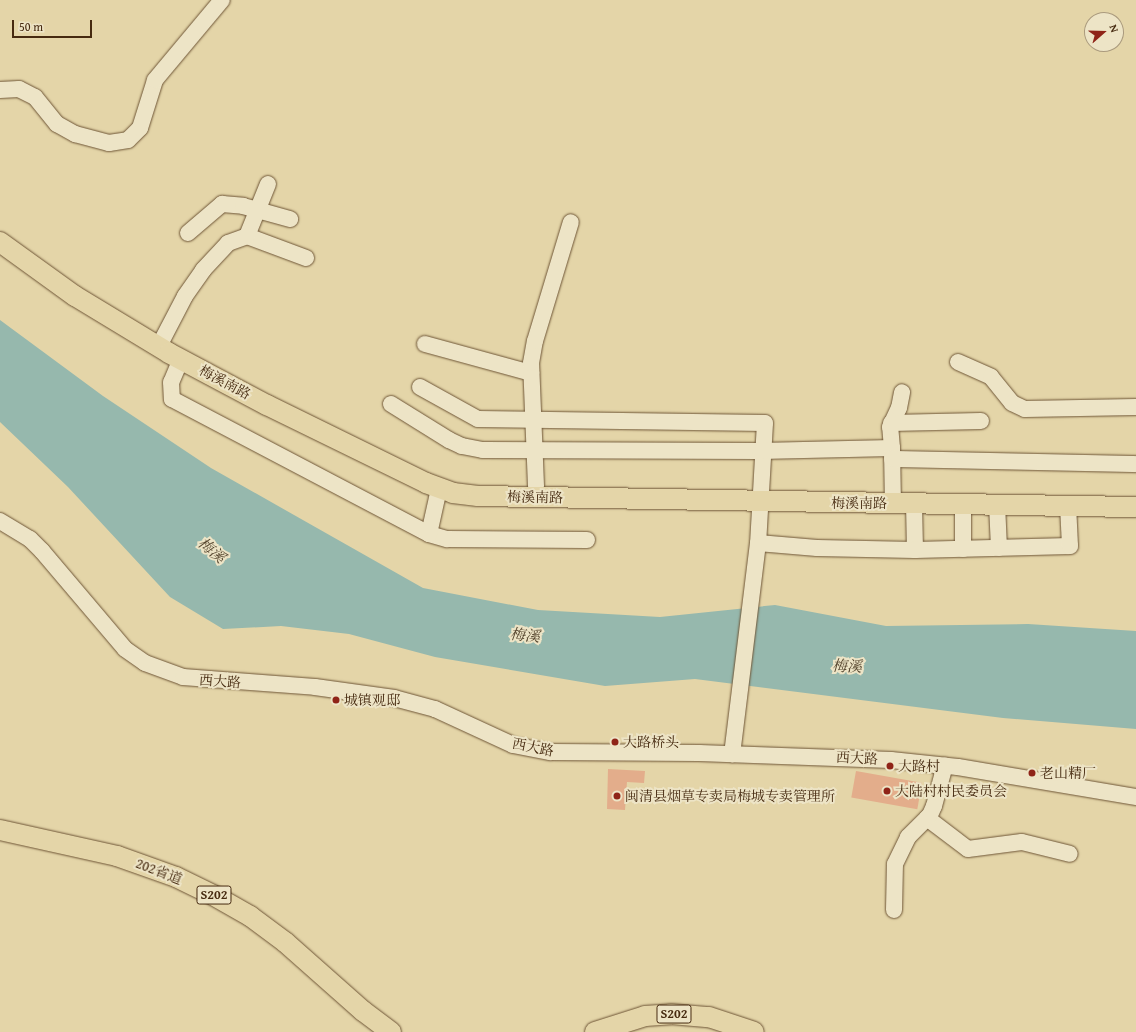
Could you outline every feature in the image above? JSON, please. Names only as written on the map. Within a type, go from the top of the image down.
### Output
[{"type":"main road","name":"梅溪南路","points":[[0,236],[99,304],[160,343],[181,359],[267,405],[439,489],[478,496],[893,498],[1136,496]]},
{"type":"main road","name":"梅溪南路","points":[[0,242],[75,296],[160,343],[424,471],[468,483],[761,497]]},
{"type":"main road","name":"梅溪南路","points":[[893,498],[914,503],[1136,507]]},
{"type":"main road","name":"202省道","points":[[0,830],[117,856],[176,877],[213,895],[250,916],[285,942],[363,1011],[391,1032]]},
{"type":"main road","name":"S202","points":[[595,1032],[645,1016],[671,1014],[709,1017],[754,1032]]},
{"type":"street","points":[[0,90],[19,89],[34,97],[57,124],[75,134],[109,143],[128,140],[140,128],[155,80],[222,0]]},
{"type":"street","points":[[247,236],[268,184]]},
{"type":"street","points":[[188,233],[222,204],[236,204],[290,220]]},
{"type":"street","points":[[536,486],[531,373],[535,341],[571,222]]},
{"type":"street","points":[[160,343],[185,296],[203,270],[228,243],[247,236],[306,258]]},
{"type":"street","points":[[425,344],[531,373]]},
{"type":"street","points":[[181,359],[172,376],[170,388],[172,399],[429,534],[447,539],[587,540]]},
{"type":"street","points":[[958,362],[991,377],[1012,403],[1025,409],[1136,407]]},
{"type":"street","points":[[420,387],[478,419],[765,423],[758,543],[733,728],[732,754]]},
{"type":"street","points":[[893,498],[891,423],[899,408],[902,392]]},
{"type":"street","points":[[391,404],[431,430],[462,446],[483,450],[535,452],[763,451],[892,454],[1136,464]]},
{"type":"street","points":[[891,423],[981,421]]},
{"type":"street","points":[[429,534],[439,489]]},
{"type":"street","points":[[914,503],[915,550]]},
{"type":"street","points":[[963,504],[963,549]]},
{"type":"street","points":[[997,504],[999,548]]},
{"type":"street","points":[[758,543],[817,548],[915,550],[1070,546],[1068,505]]},
{"type":"street","name":"西大路","points":[[0,521],[39,547],[125,648],[145,663],[170,673],[194,680],[315,687],[394,698],[435,709],[513,745],[544,751],[853,757],[945,765],[1136,797]]},
{"type":"street","points":[[894,910],[895,864],[908,837],[927,818],[938,795],[945,765]]},
{"type":"street","points":[[927,818],[968,849],[1022,842],[1070,854]]},
{"type":"water","name":"梅溪","points":[[0,320],[103,396],[211,468],[423,588],[538,610],[660,617],[775,605],[886,626],[1028,624],[1136,631],[1136,729],[1003,718],[695,679],[605,686],[435,657],[349,634],[281,626],[223,629],[170,597],[68,487],[0,422]]},
{"type":"building","name":"闽清县烟草专卖局梅城专卖管理所","points":[[608,769],[645,771],[644,783],[627,782],[625,810],[607,809]]},
{"type":"building","name":"大陆村村民委员会","points":[[856,771],[922,783],[917,809],[851,798]]},
{"type":"place","name":"城镇观邸","points":[[336,700]]},
{"type":"place","name":"大路桥头","points":[[615,742]]},
{"type":"place","name":"大路村","points":[[890,766]]},
{"type":"place","name":"老山精厂","points":[[1032,773]]},
{"type":"place","name":"大陆村村民委员会","points":[[887,791]]},
{"type":"place","name":"闽清县烟草专卖局梅城专卖管理所","points":[[617,796]]}]
